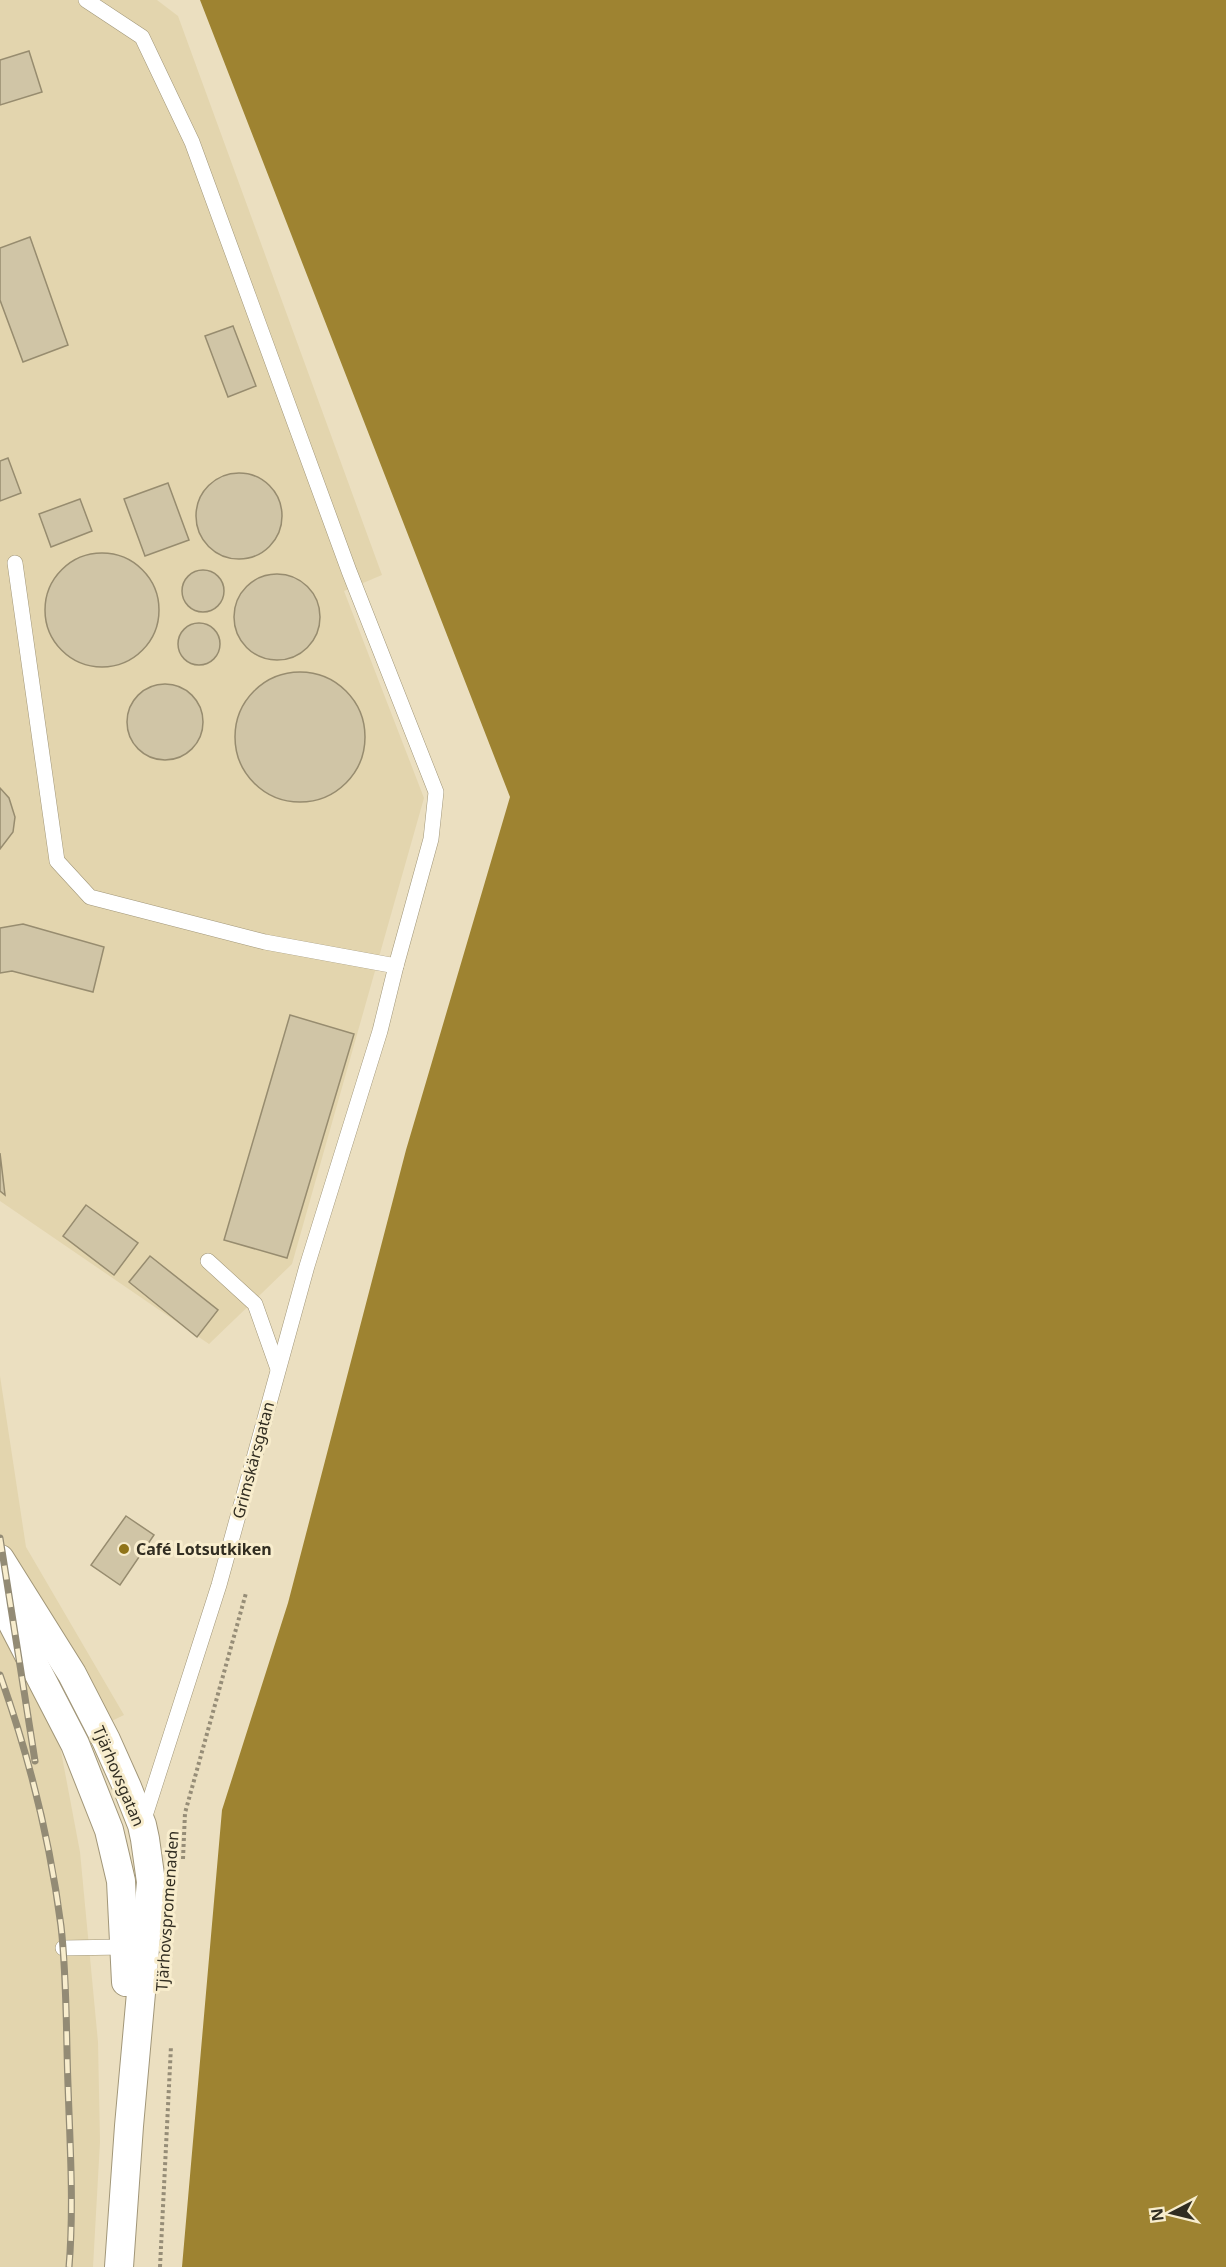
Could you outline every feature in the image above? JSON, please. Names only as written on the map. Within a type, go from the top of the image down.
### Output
[{"type":"street","name":"Tjärhovsgatan","points":[[0,1558],[6,1594],[99,1802],[109,1830],[121,1881],[125,1947],[129,2126]]},
{"type":"street","name":"Tjärhovsgatan","points":[[6,1594],[72,1674],[106,1740],[142,1825],[151,1882],[119,2267]]},
{"type":"lane","name":"Grimskärsgatan","points":[[86,0],[142,37],[192,142],[349,571],[436,792],[431,839],[380,1031],[307,1266],[219,1585],[142,1825]]},
{"type":"lane","points":[[15,563],[57,861],[90,897],[266,942],[396,966]]},
{"type":"lane","points":[[208,1261],[255,1304],[278,1369]]},
{"type":"lane","points":[[63,1948],[125,1947]]},
{"type":"path","name":"Tjärhovspromenaden","points":[[182,1869],[185,1813],[246,1593],[219,1585]]},
{"type":"path","points":[[160,2267],[172,2038]]},
{"type":"shaded area","points":[[0,0],[157,0],[178,16],[382,575],[344,591],[424,798],[292,1264],[209,1344],[0,1201]]},
{"type":"shaded area","points":[[200,0],[1226,0],[1226,2267],[182,2267],[222,1810],[288,1603],[406,1150],[510,797]]},
{"type":"shaded area","points":[[0,1376],[26,1547],[124,1715],[60,1746],[80,1852],[98,2042],[100,2142],[93,2267],[0,2267]]},
{"type":"building","points":[[29,51],[42,92],[0,105],[0,60]]},
{"type":"building","points":[[30,237],[68,345],[23,362],[0,300],[0,248]]},
{"type":"building","points":[[233,326],[256,386],[228,397],[205,336]]},
{"type":"building","points":[[8,458],[21,493],[0,501],[0,461]]},
{"type":"building","points":[[239,473],[256,476],[270,485],[279,499],[282,516],[279,533],[270,547],[256,556],[239,559],[222,556],[208,547],[199,533],[196,516],[199,499],[208,485],[222,476]]},
{"type":"building","points":[[168,483],[189,540],[145,556],[124,499]]},
{"type":"building","points":[[80,499],[92,531],[51,547],[39,514]]},
{"type":"building","points":[[102,553],[124,557],[134,562],[150,578],[155,588],[159,610],[155,632],[150,642],[134,658],[124,663],[102,667],[80,663],[70,658],[54,642],[49,632],[45,610],[49,588],[54,578],[70,562],[80,557]]},
{"type":"building","points":[[203,570],[218,576],[224,591],[218,606],[203,612],[188,606],[182,591],[188,576]]},
{"type":"building","points":[[277,574],[294,577],[308,586],[317,600],[320,617],[317,634],[308,648],[294,657],[277,660],[260,657],[246,648],[237,634],[234,617],[237,600],[246,586],[260,577]]},
{"type":"building","points":[[199,623],[214,629],[220,644],[214,659],[199,665],[184,659],[178,644],[184,629]]},
{"type":"building","points":[[300,672],[325,677],[346,691],[360,712],[365,737],[360,762],[346,783],[325,797],[300,802],[275,797],[254,783],[240,762],[235,737],[240,712],[254,691],[275,677]]},
{"type":"building","points":[[165,684],[180,687],[192,695],[200,707],[203,722],[200,737],[192,749],[180,757],[165,760],[150,757],[138,749],[130,737],[127,722],[130,707],[138,695],[150,687]]},
{"type":"building","points":[[0,788],[9,798],[15,817],[13,832],[0,849]]},
{"type":"building","points":[[23,924],[104,947],[93,992],[12,971],[0,973],[0,928]]},
{"type":"building","points":[[290,1015],[354,1034],[287,1258],[224,1240]]},
{"type":"building","points":[[0,1153],[5,1195],[0,1191]]},
{"type":"building","points":[[86,1205],[138,1243],[114,1275],[63,1236]]},
{"type":"building","points":[[150,1256],[218,1310],[197,1337],[129,1282]]},
{"type":"building","points":[[126,1516],[154,1535],[120,1585],[91,1565]]},
{"type":"railway","points":[[0,1538],[35,1761]]},
{"type":"railway","points":[[0,1675],[37,1799],[51,1862],[61,1926],[71,2176],[69,2267]]},
{"type":"place","name":"Café Lotsutkiken","points":[[124,1549]]}]
